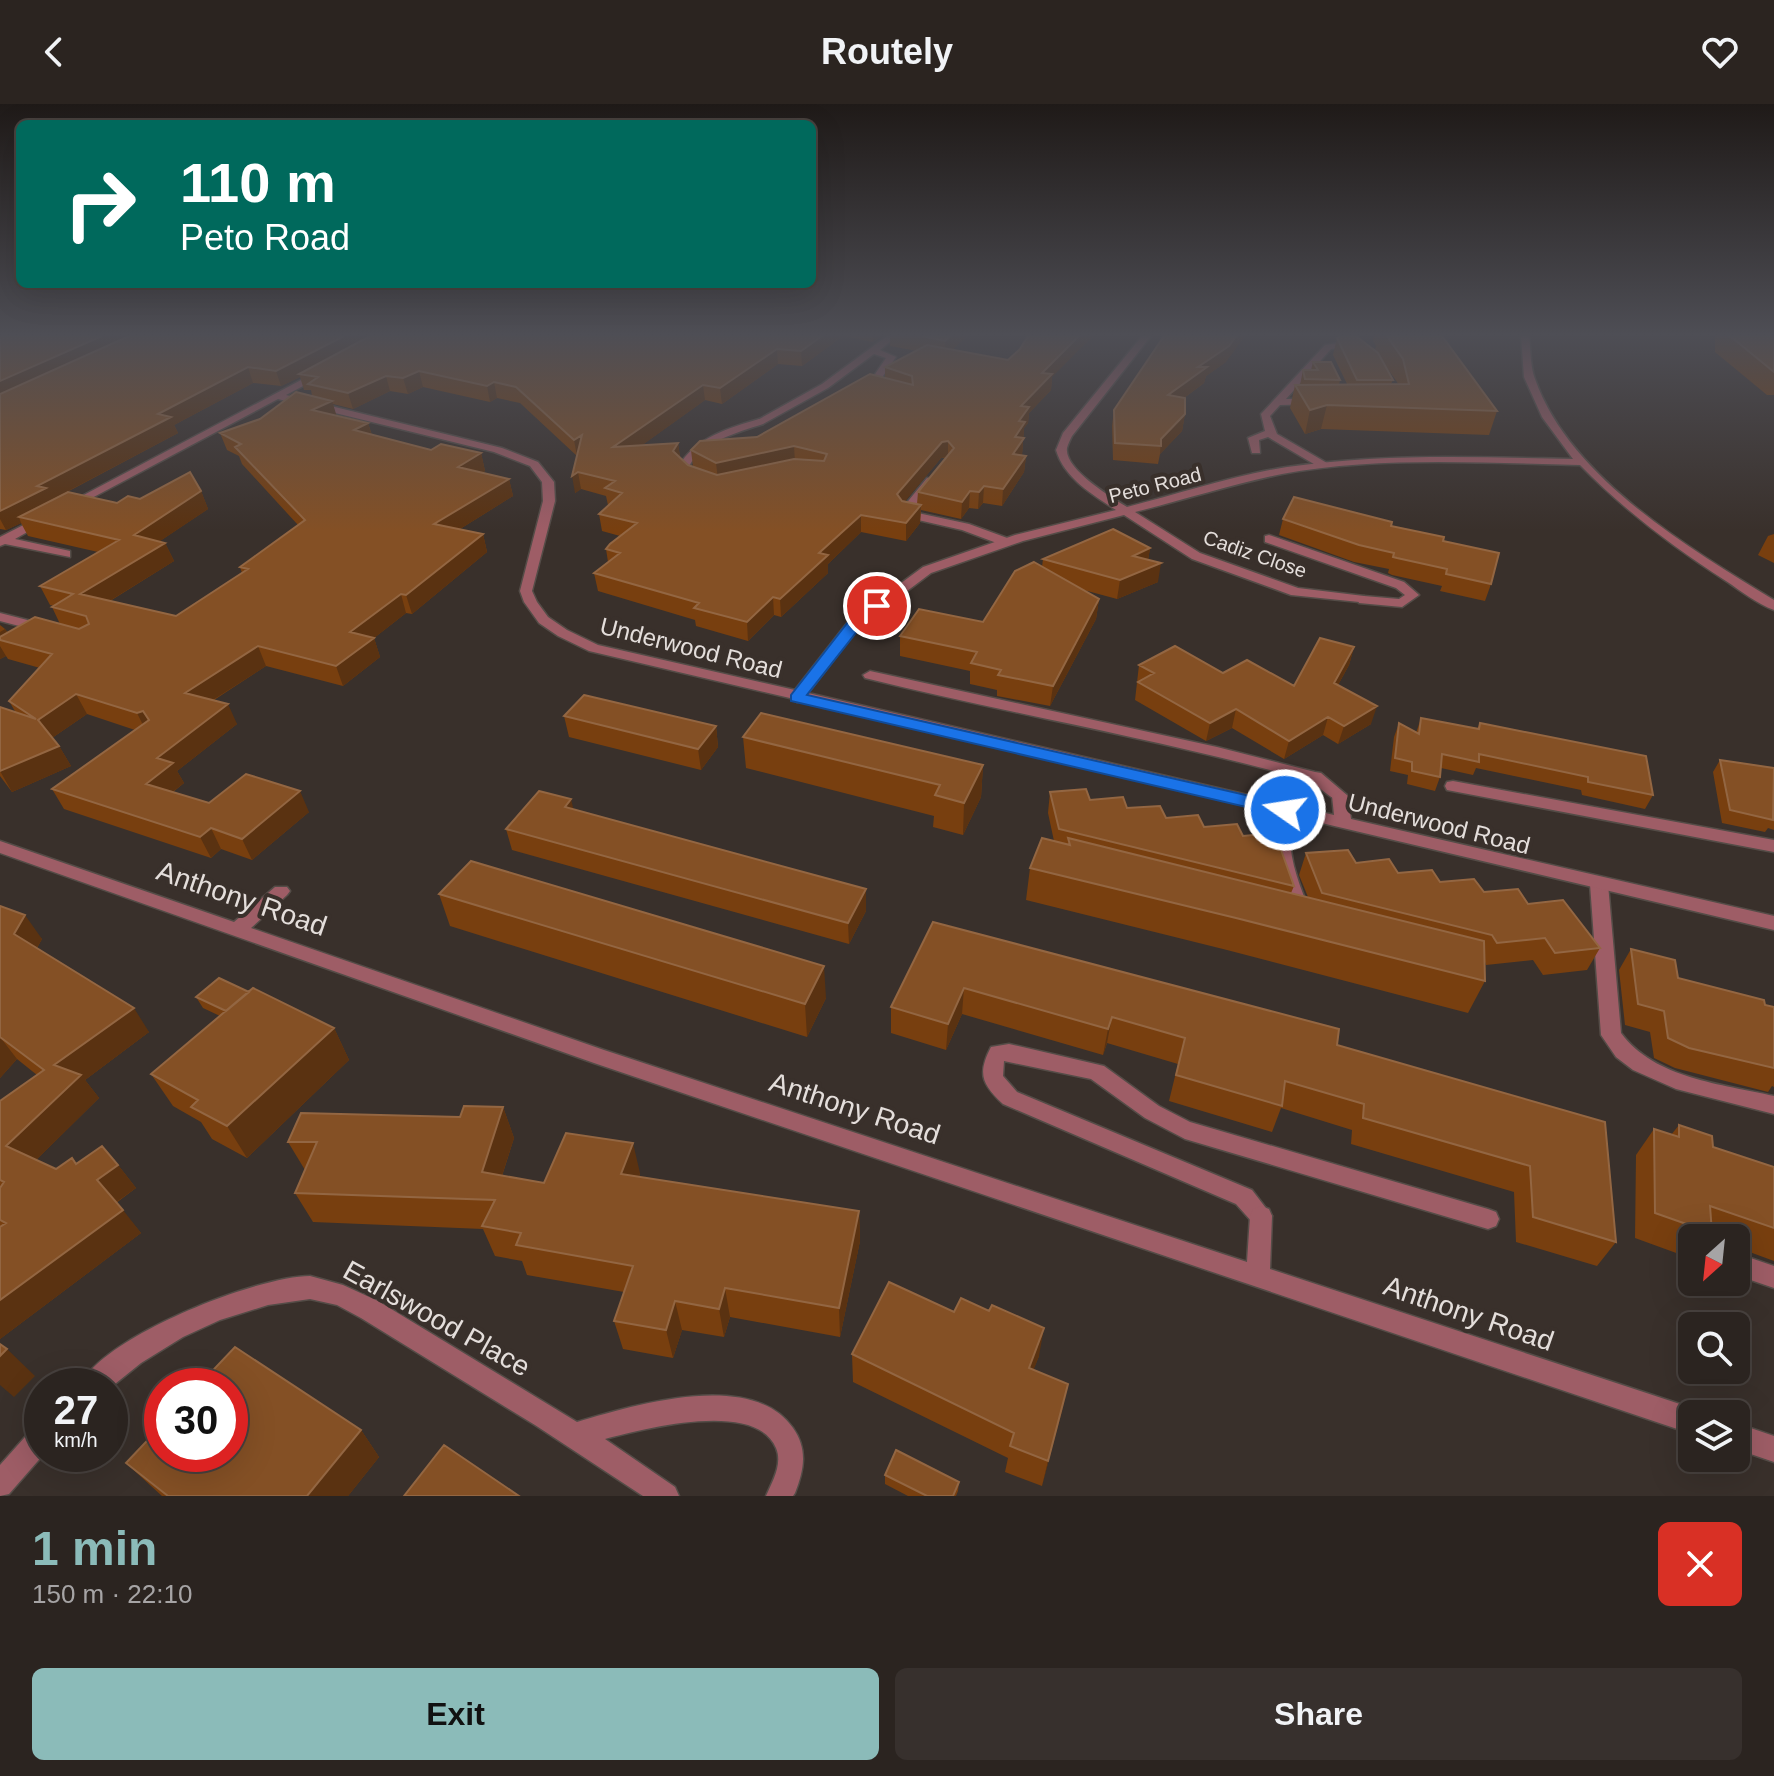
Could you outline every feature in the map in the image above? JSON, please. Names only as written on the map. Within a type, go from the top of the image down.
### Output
[{"type":"street","points":[[2,541],[267,401]]},
{"type":"street","name":"Underwood Road","points":[[296,401],[498,450],[534,464],[548,482],[549,501],[526,591],[529,603],[539,617],[557,631],[594,648],[797,698],[1774,923]]},
{"type":"street","points":[[709,483],[687,472],[683,467],[686,460],[717,437],[759,422],[798,401]]},
{"type":"street","name":"Cadiz Close","points":[[1094,401],[1061,450],[1064,460],[1076,475],[1196,556],[1296,592],[1402,603],[1413,595],[1400,585],[1269,539]]},
{"type":"street","points":[[1536,401],[1545,417],[1582,462],[1658,530],[1774,606]]},
{"type":"street","points":[[1320,403],[1278,402],[1265,416],[1270,433],[1323,465]]},
{"type":"street","points":[[1256,451],[1253,438],[1270,433]]},
{"type":"street","name":"Peto Road","points":[[797,698],[853,625],[901,586],[927,570],[1006,542],[1283,471],[1323,465],[1434,459],[1582,462]]},
{"type":"street","points":[[936,475],[906,511],[909,515],[965,527],[1006,542]]},
{"type":"street","points":[[2,541],[66,554]]},
{"type":"street","points":[[0,617],[52,631]]},
{"type":"street","points":[[870,675],[1217,752],[1315,777],[1340,796],[1343,823]]},
{"type":"street","points":[[1453,786],[1774,846]]},
{"type":"street","points":[[1276,915],[1313,924],[1280,858],[1278,838],[1285,810]]},
{"type":"street","name":"Anthony Road","points":[[0,847],[601,1057],[1678,1416]]},
{"type":"street","points":[[1599,884],[1611,1035],[1616,1045],[1652,1071],[1774,1105]]},
{"type":"street","points":[[237,930],[281,891]]},
{"type":"street","points":[[1258,1276],[1261,1216],[1244,1197],[1010,1098],[993,1082],[990,1072],[998,1053],[1009,1052],[1097,1072],[1152,1112],[1185,1130],[1488,1219]]},
{"type":"street","points":[[1750,1269],[1774,1277]]},
{"type":"street","name":"Earlswood Place","points":[[112,1368],[175,1326],[230,1304],[315,1287],[348,1299],[576,1435],[666,1496]]},
{"type":"street","points":[[576,1435],[626,1419],[681,1412],[725,1409],[761,1414],[785,1436],[792,1457],[779,1496]]},
{"type":"street","points":[[1750,1441],[1774,1449]]},
{"type":"street","points":[[0,1485],[24,1458]]},
{"type":"building","points":[[0,401],[183,401],[158,414],[171,417],[37,486],[46,488],[0,511]]},
{"type":"building","points":[[284,401],[332,401],[312,410],[368,423],[354,430],[431,450],[441,444],[481,453],[458,467],[509,479],[434,524],[483,534],[406,595],[401,594],[350,632],[374,638],[336,666],[258,646],[185,693],[228,704],[157,758],[173,763],[146,784],[209,803],[246,774],[300,791],[242,839],[211,828],[200,837],[52,789],[149,720],[143,711],[137,713],[76,694],[38,720],[59,746],[0,771],[0,707],[36,719],[9,701],[52,654],[0,640],[0,637],[35,617],[79,629],[89,624],[86,616],[52,607],[73,594],[40,586],[119,540],[19,517],[68,492],[117,503],[128,496],[140,499],[190,472],[201,491],[134,535],[165,543],[80,594],[176,616],[248,569],[240,567],[305,520],[235,447],[241,444],[220,433],[260,419]]},
{"type":"building","points":[[531,401],[680,401],[613,447],[678,443],[673,451],[688,465],[717,475],[794,459],[824,461],[827,454],[794,446],[716,463],[691,450],[700,441],[757,437],[822,401],[1026,401],[1021,406],[1029,407],[1019,421],[1025,422],[1015,437],[1024,438],[1013,454],[1026,456],[1003,489],[984,486],[979,492],[970,491],[962,502],[918,492],[954,448],[948,441],[942,442],[897,494],[902,501],[921,505],[906,523],[861,515],[819,553],[828,555],[780,599],[773,597],[747,622],[694,608],[699,603],[594,573],[620,553],[606,549],[610,544],[637,523],[599,514],[622,493],[605,488],[615,481],[578,472],[572,476],[582,435],[574,440]]},
{"type":"building","points":[[1120,401],[1185,401],[1185,414],[1161,439],[1161,446],[1115,443],[1114,410]]},
{"type":"building","points":[[1305,401],[1490,401],[1497,411],[1327,405],[1310,410]]},
{"type":"building","points":[[1294,497],[1392,522],[1391,526],[1444,537],[1443,541],[1499,553],[1491,584],[1446,574],[1447,569],[1393,557],[1394,553],[1359,545],[1283,519]]},
{"type":"building","points":[[1113,529],[1150,548],[1133,556],[1161,563],[1120,580],[1043,559]]},
{"type":"building","points":[[1034,562],[1099,599],[1053,686],[998,675],[1001,670],[971,663],[977,652],[900,636],[919,609],[983,622],[1015,571]]},
{"type":"building","points":[[1320,638],[1354,647],[1334,683],[1377,706],[1344,726],[1328,717],[1289,741],[1236,709],[1210,723],[1138,682],[1154,673],[1139,665],[1175,646],[1223,673],[1247,660],[1294,686]]},
{"type":"building","points":[[584,695],[716,726],[698,749],[564,716]]},
{"type":"building","points":[[761,713],[983,765],[964,803],[935,795],[940,785],[743,737]]},
{"type":"building","points":[[1421,718],[1479,729],[1480,723],[1646,756],[1653,795],[1588,782],[1588,777],[1479,754],[1479,762],[1442,754],[1440,777],[1412,771],[1412,762],[1395,758],[1399,723],[1419,734]]},
{"type":"building","points":[[1720,760],[1774,768],[1773,820],[1730,810]]},
{"type":"building","points":[[1086,789],[1090,800],[1123,797],[1127,808],[1160,806],[1166,818],[1198,815],[1204,827],[1237,824],[1243,836],[1275,833],[1294,886],[1059,829],[1050,792]]},
{"type":"building","points":[[539,791],[571,799],[565,807],[866,889],[848,923],[506,829]]},
{"type":"building","points":[[1042,838],[1070,845],[1068,838],[1484,941],[1485,981],[1030,868]]},
{"type":"building","points":[[1348,850],[1356,863],[1389,859],[1398,873],[1432,870],[1440,882],[1474,879],[1484,892],[1518,889],[1528,904],[1563,900],[1600,948],[1555,953],[1545,938],[1497,943],[1492,935],[1322,893],[1306,853]]},
{"type":"building","points":[[471,861],[824,966],[805,1004],[439,894]]},
{"type":"building","points":[[0,906],[25,915],[14,934],[134,1008],[54,1065],[81,1075],[6,1146],[56,1169],[72,1158],[76,1164],[102,1146],[118,1165],[97,1180],[123,1210],[0,1300],[0,1227],[6,1223],[0,1220],[0,1188],[4,1182],[0,1180],[0,1101],[44,1070],[0,1037]]},
{"type":"building","points":[[933,922],[1339,1029],[1337,1045],[1605,1122],[1616,1242],[1533,1217],[1530,1166],[1363,1118],[1364,1104],[1285,1081],[1282,1106],[1176,1075],[1185,1038],[1112,1017],[1108,1029],[964,988],[948,1024],[891,1007]]},
{"type":"building","points":[[1631,949],[1675,960],[1678,978],[1764,1000],[1765,1005],[1774,1007],[1774,1068],[1689,1048],[1668,1038],[1664,1011],[1638,1004]]},
{"type":"building","points":[[219,978],[249,992],[226,1011],[196,997]]},
{"type":"building","points":[[253,988],[334,1028],[227,1126],[191,1107],[198,1100],[151,1074]]},
{"type":"building","points":[[464,1106],[503,1107],[482,1172],[544,1183],[566,1133],[633,1143],[621,1174],[859,1211],[839,1308],[725,1288],[719,1309],[675,1301],[666,1330],[614,1321],[633,1266],[516,1245],[521,1233],[482,1226],[495,1200],[295,1193],[317,1142],[288,1142],[301,1113],[460,1117]]},
{"type":"building","points":[[1679,1125],[1712,1136],[1713,1147],[1774,1167],[1774,1228],[1710,1206],[1711,1224],[1686,1224],[1655,1213],[1654,1129],[1679,1137]]},
{"type":"building","points":[[889,1282],[954,1312],[961,1298],[989,1311],[992,1305],[1044,1328],[1029,1368],[1068,1384],[1048,1461],[1010,1446],[1014,1433],[852,1354]]},
{"type":"building","points":[[0,1344],[7,1349],[0,1356]]},
{"type":"building","points":[[235,1347],[361,1430],[307,1496],[168,1496],[128,1465],[144,1444],[144,1472],[248,1472],[248,1368],[215,1368]]},
{"type":"building","points":[[444,1445],[519,1496],[404,1496]]},
{"type":"building","points":[[896,1450],[959,1482],[953,1496],[927,1496],[885,1475]]},
{"type":"route","points":[[877,606],[853,625],[797,698],[1285,810]]}]
